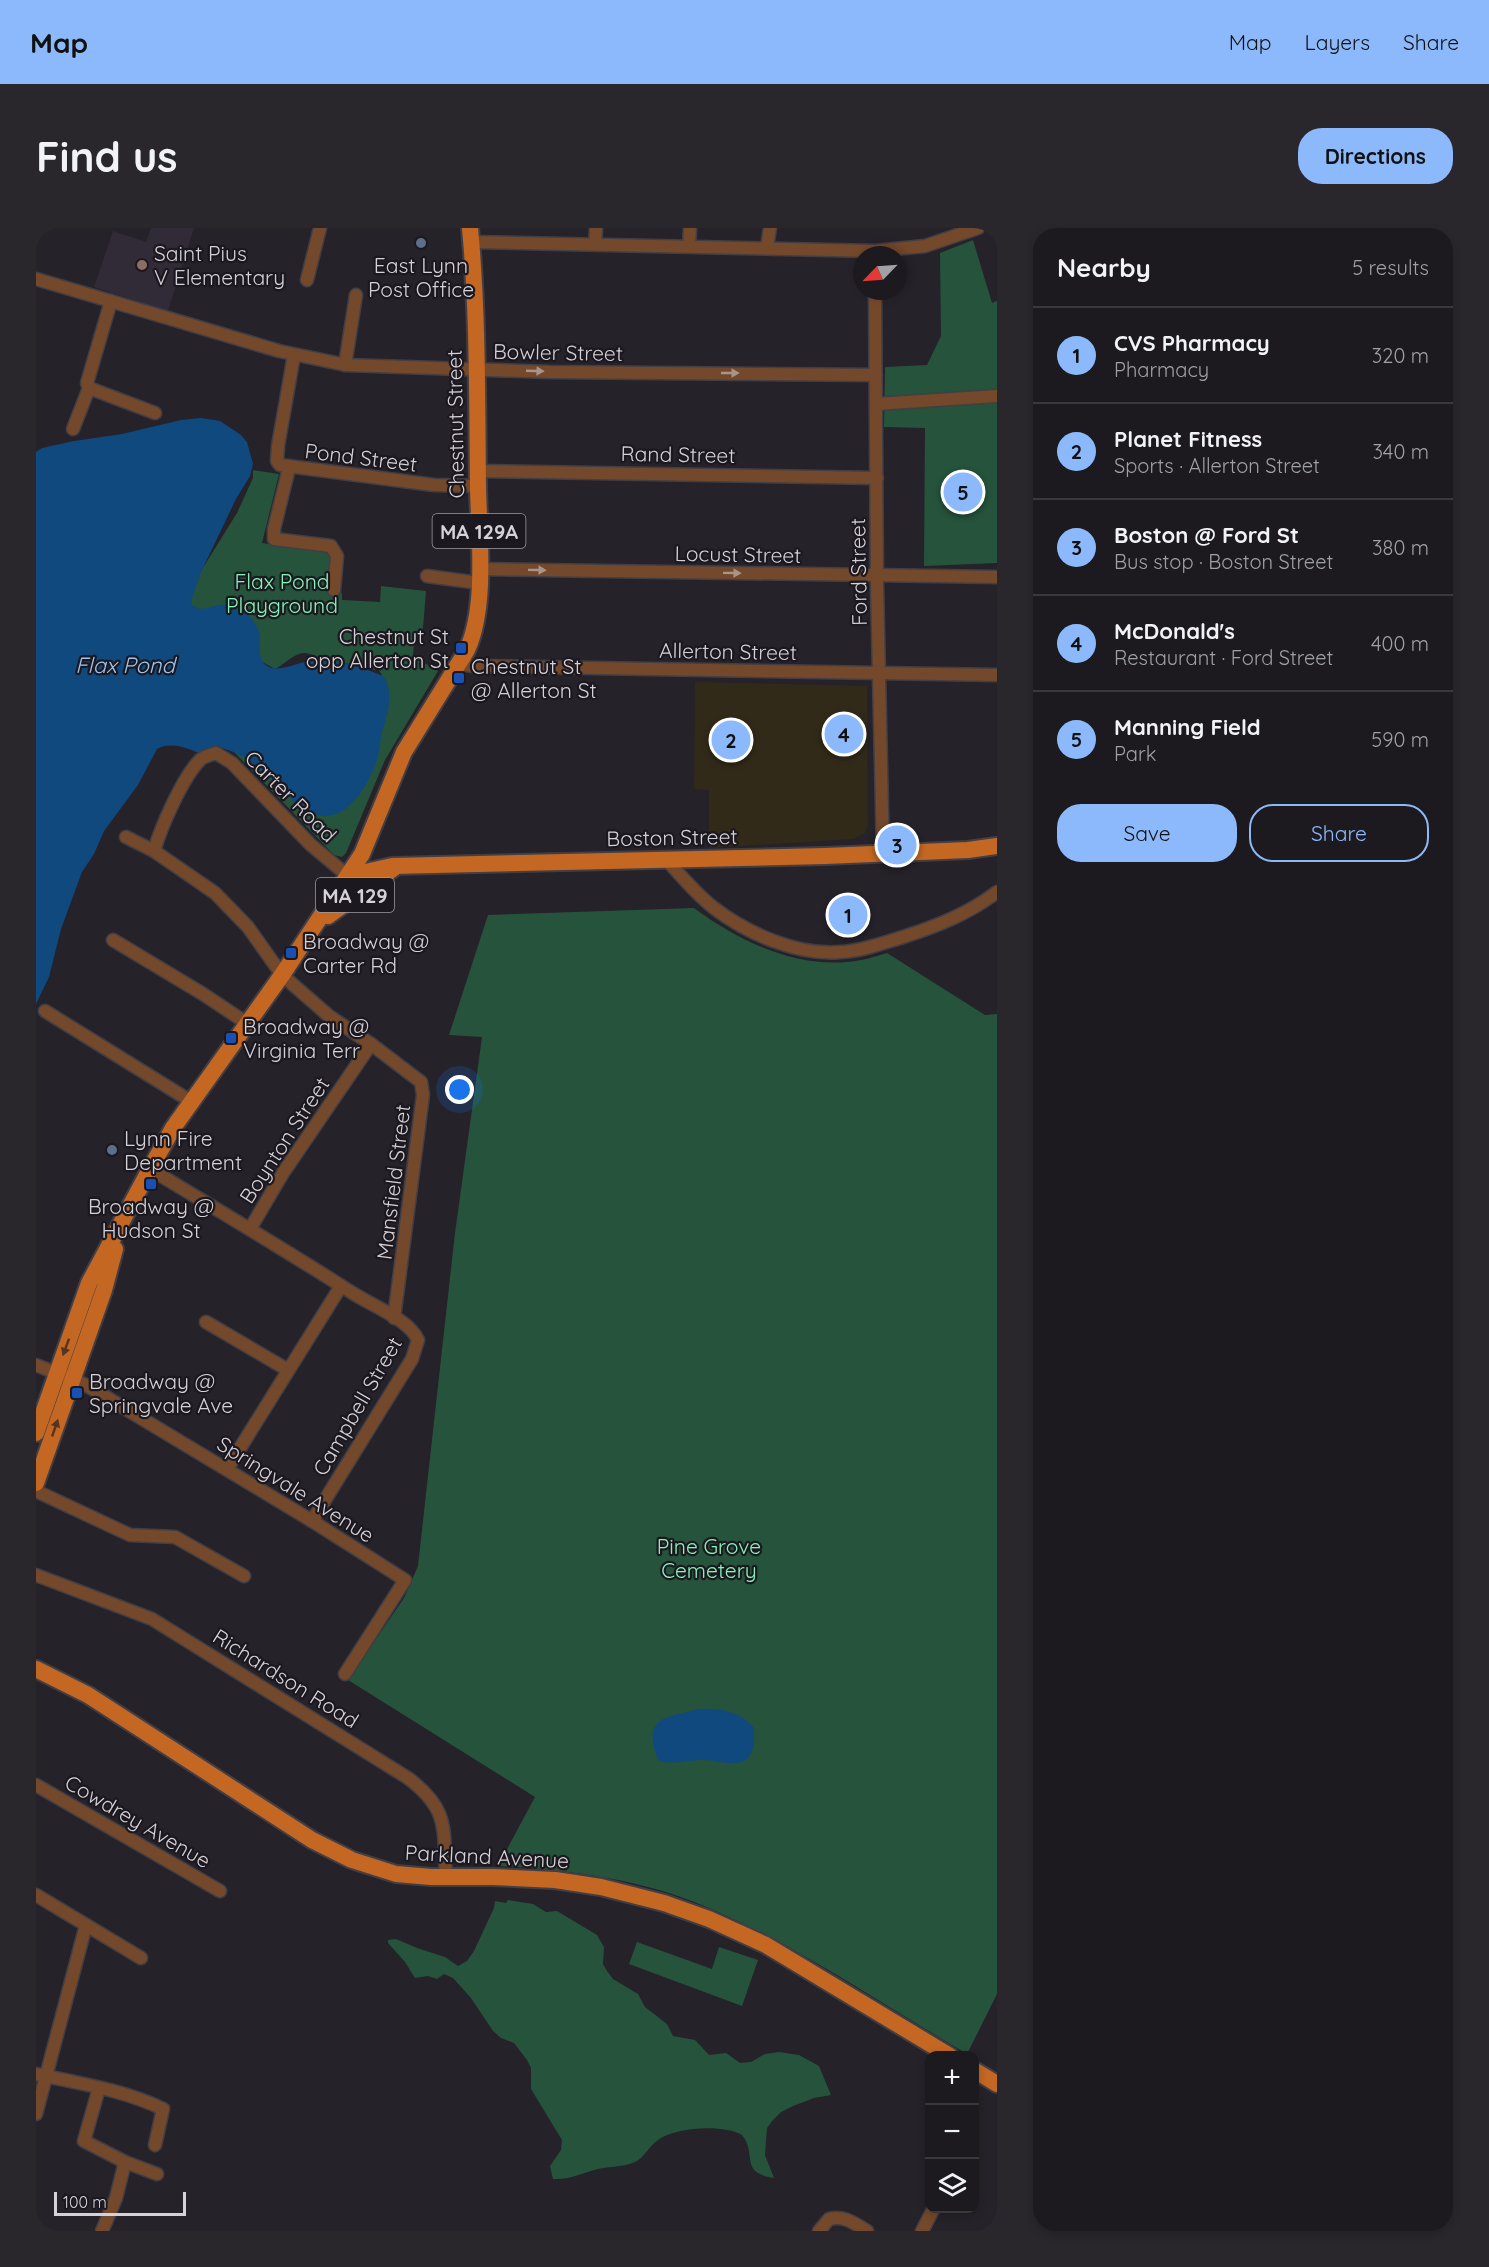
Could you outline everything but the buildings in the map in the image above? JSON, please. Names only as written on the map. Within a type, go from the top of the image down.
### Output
[{"type":"main road","name":"Chestnut Street","points":[[348,876],[366,845],[404,753],[467,650],[475,628],[479,576],[476,289],[470,232]]},
{"type":"main road","name":"Boston Street","points":[[348,876],[373,869],[398,866],[882,854],[968,850],[997,846]]},
{"type":"main road","name":"MA 129","points":[[314,927],[356,894],[398,866]]},
{"type":"main road","name":"MA 129","points":[[36,1433],[104,1290],[122,1222],[150,1169],[173,1128],[248,1024],[348,876]]},
{"type":"main road","name":"MA 129","points":[[36,1483],[64,1377]]},
{"type":"main road","name":"Parkland Avenue","points":[[36,1669],[88,1695],[332,1851],[363,1865],[417,1876],[527,1878],[571,1882],[632,1894],[679,1908],[766,1945],[943,2051]]},
{"type":"main road","points":[[979,2073],[997,2084]]},
{"type":"street","points":[[307,279],[320,228]]},
{"type":"street","points":[[595,244],[596,228]]},
{"type":"street","points":[[689,246],[690,228]]},
{"type":"street","points":[[767,247],[770,228]]},
{"type":"street","points":[[907,249],[925,246],[978,228]]},
{"type":"street","points":[[470,232],[595,244],[767,247],[853,252]]},
{"type":"street","name":"Bowler Street","points":[[36,279],[294,355],[345,365],[476,370],[876,375]]},
{"type":"street","points":[[345,365],[356,295]]},
{"type":"street","name":"Ford Street","points":[[875,300],[882,854]]},
{"type":"street","points":[[73,429],[89,388],[87,383],[111,301]]},
{"type":"street","name":"Pond Street","points":[[294,355],[277,454],[280,465],[289,468],[335,471],[434,485],[478,479]]},
{"type":"street","points":[[89,388],[155,413]]},
{"type":"street","points":[[876,404],[997,396]]},
{"type":"street","points":[[289,468],[274,529],[274,539],[331,546],[336,556],[334,590]]},
{"type":"street","name":"Rand Street","points":[[478,479],[877,478]]},
{"type":"street","name":"Locust Street","points":[[427,576],[997,577]]},
{"type":"street","name":"Allerton Street","points":[[458,664],[880,675],[997,675]]},
{"type":"street","name":"Carter Road","points":[[154,851],[185,782],[200,759],[216,753],[232,763],[311,845],[348,876]]},
{"type":"street","points":[[126,837],[154,851],[215,893],[248,927],[282,975]]},
{"type":"street","points":[[666,859],[714,908],[730,918],[777,942],[829,953],[859,950],[924,930],[956,918],[997,892]]},
{"type":"street","points":[[113,940],[248,1024]]},
{"type":"street","name":"Mansfield Street","points":[[282,975],[329,1016],[418,1078],[423,1087],[394,1318]]},
{"type":"street","points":[[45,1011],[192,1102]]},
{"type":"street","name":"Boynton Street","points":[[250,1229],[283,1173],[371,1044]]},
{"type":"street","points":[[150,1169],[394,1318]]},
{"type":"street","points":[[227,1469],[342,1286]]},
{"type":"street","name":"Campbell Street","points":[[312,1521],[416,1350],[418,1340],[416,1335],[394,1318]]},
{"type":"street","points":[[206,1322],[288,1370]]},
{"type":"street","name":"Springvale Avenue","points":[[36,1365],[86,1385],[227,1469],[405,1580],[345,1674]]},
{"type":"street","points":[[36,1491],[130,1535],[175,1537],[244,1576]]},
{"type":"street","name":"Richardson Road","points":[[36,1575],[160,1623],[408,1778],[428,1793],[442,1819],[446,1877]]},
{"type":"street","name":"Cowdrey Avenue","points":[[36,1785],[220,1891]]},
{"type":"street","points":[[36,1895],[141,1958]]},
{"type":"street","points":[[36,2114],[41,2075],[86,1925]]},
{"type":"street","points":[[41,2075],[99,2088],[163,2109],[155,2145]]},
{"type":"street","points":[[99,2088],[84,2141],[125,2162],[157,2174]]},
{"type":"street","points":[[102,2231],[116,2198],[125,2162]]},
{"type":"street","points":[[922,2231],[931,2213]]},
{"type":"street","points":[[819,2231],[829,2219],[834,2218],[847,2218],[867,2231]]},
{"type":"shaded area","name":"Saint Pius V Elementary","points":[[151,228],[194,228],[168,311],[94,287],[113,231],[146,242]]},
{"type":"shaded area","points":[[695,682],[867,686],[868,827],[865,833],[853,839],[709,848],[709,790],[694,789]]},
{"type":"green space","points":[[973,240],[992,303],[997,301],[997,563],[924,566],[925,428],[884,427],[885,367],[927,365],[941,336],[940,253]]},
{"type":"green space","name":"Flax Pond Playground","points":[[253,470],[279,474],[262,543],[330,553],[329,593],[342,593],[342,600],[380,602],[381,586],[426,591],[423,628],[414,642],[413,656],[438,671],[385,760],[346,853],[342,857],[334,855],[234,752],[382,675],[378,669],[327,661],[304,653],[275,669],[193,624],[191,587],[237,513],[253,478]]},
{"type":"green space","name":"Pine Grove Cemetery","points":[[694,908],[728,931],[786,956],[826,962],[847,962],[887,953],[985,1015],[997,1014],[997,1994],[968,2051],[962,2051],[838,1975],[772,1938],[704,1906],[655,1889],[603,1877],[498,1866],[535,1797],[348,1680],[404,1598],[418,1566],[455,1233],[482,1037],[449,1035],[488,915]]},
{"type":"green space","points":[[508,1900],[533,1904],[546,1912],[557,1911],[597,1935],[604,1947],[603,1964],[613,1979],[638,1994],[645,2007],[667,2024],[673,2036],[695,2040],[709,2055],[726,2053],[740,2063],[751,2062],[765,2054],[779,2052],[799,2055],[819,2066],[831,2095],[814,2098],[781,2112],[767,2128],[765,2155],[774,2178],[756,2172],[752,2167],[749,2149],[742,2135],[724,2129],[700,2128],[666,2136],[630,2164],[599,2169],[569,2178],[553,2179],[550,2166],[561,2150],[562,2140],[531,2089],[531,2068],[527,2060],[514,2043],[501,2038],[493,2031],[471,1998],[453,1978],[444,1974],[437,1979],[428,1976],[415,1978],[405,1962],[388,1943],[388,1940],[396,1939],[445,1957],[458,1966],[467,1961],[474,1951],[495,1901],[506,1903]]},
{"type":"green space","points":[[637,1942],[712,1969],[719,1947],[758,1960],[742,2006],[629,1964]]},
{"type":"water","name":"Flax Pond","points":[[201,418],[220,421],[241,435],[247,442],[253,464],[250,476],[236,499],[201,572],[192,598],[192,605],[199,609],[231,605],[247,614],[258,629],[260,655],[264,664],[269,667],[285,668],[310,661],[329,661],[357,666],[383,676],[388,688],[389,701],[377,760],[356,799],[336,814],[323,816],[310,812],[295,802],[262,770],[233,752],[213,748],[199,753],[174,746],[157,749],[138,785],[104,831],[94,854],[82,872],[61,929],[49,977],[36,1004],[36,452],[42,448],[74,441]]},
{"type":"water","points":[[699,1709],[729,1712],[748,1722],[754,1728],[753,1748],[750,1756],[738,1763],[705,1760],[663,1762],[658,1760],[653,1735],[655,1727],[667,1717]]},
{"type":"place","name":"East Lynn Post Office","points":[[421,243]]},
{"type":"place","name":"Saint Pius V Elementary","points":[[142,265]]},
{"type":"place","name":"Manning Field","points":[[963,492]]},
{"type":"place","name":"Chestnut St opp Allerton St","points":[[461,648]]},
{"type":"place","name":"Chestnut St @ Allerton St","points":[[459,678]]},
{"type":"place","name":"McDonald's","points":[[844,734]]},
{"type":"place","name":"Planet Fitness","points":[[731,740]]},
{"type":"place","name":"Boston @ Ford St","points":[[897,845]]},
{"type":"place","name":"CVS Pharmacy","points":[[848,915]]},
{"type":"place","name":"Broadway @ Carter Rd","points":[[291,953]]},
{"type":"place","name":"Broadway @ Virginia Terr","points":[[231,1038]]},
{"type":"place","name":"Lynn Fire Department","points":[[112,1150]]},
{"type":"place","name":"Broadway @ Hudson St","points":[[151,1184]]},
{"type":"place","name":"Broadway @ Springvale Ave","points":[[77,1393]]}]
